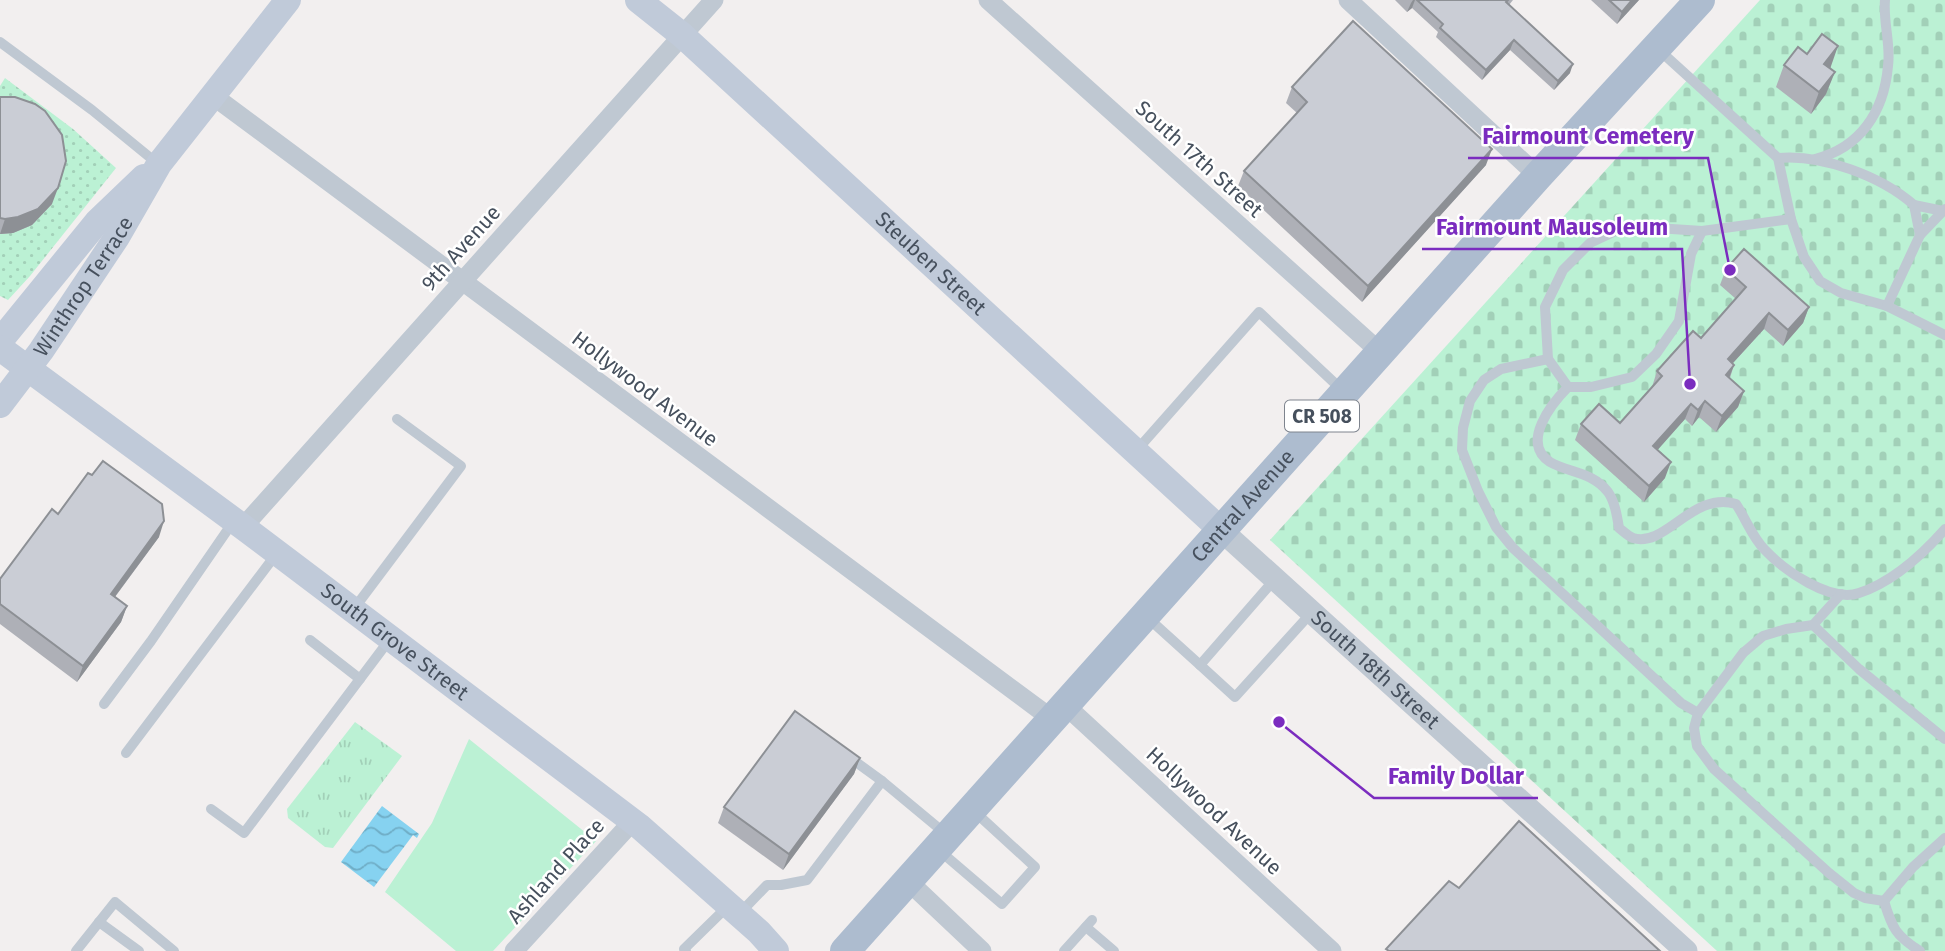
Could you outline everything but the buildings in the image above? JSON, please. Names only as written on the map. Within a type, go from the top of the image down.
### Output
[{"type":"main road","name":"Winthrop Terrace","points":[[0,405],[28,369],[123,227],[159,164],[288,0]]},
{"type":"main road","name":"Steuben Street","points":[[638,0],[682,35],[1221,530]]},
{"type":"main road","name":"Central Avenue","points":[[845,951],[1538,176],[1700,0]]},
{"type":"main road","name":"Winthrop Terrace","points":[[0,341],[97,222],[159,164]]},
{"type":"main road","name":"South Grove Street","points":[[0,348],[277,553],[632,822],[733,910],[767,945]]},
{"type":"street","name":"9th Avenue","points":[[238,524],[462,282],[714,0]]},
{"type":"street","name":"South 17th Street","points":[[988,0],[1380,352]]},
{"type":"street","points":[[1348,0],[1538,176]]},
{"type":"street","name":"Hollywood Avenue","points":[[212,96],[462,282],[1059,712],[1332,951]]},
{"type":"street","name":"South 18th Street","points":[[1221,530],[1686,951]]},
{"type":"street","name":"Ashland Place","points":[[514,951],[632,822]]},
{"type":"street","points":[[908,881],[982,951]]},
{"type":"lane","points":[[1815,159],[1835,154],[1857,138],[1877,110],[1888,66],[1885,0]]},
{"type":"lane","points":[[0,43],[92,110],[159,164]]},
{"type":"lane","points":[[1656,48],[1778,158],[1791,219],[1804,257],[1820,281],[1841,293],[1887,306],[1945,335]]},
{"type":"lane","points":[[1778,158],[1815,159],[1846,168],[1897,190],[1914,205],[1944,210]]},
{"type":"lane","points":[[1914,205],[1920,235]]},
{"type":"lane","points":[[1887,306],[1920,235],[1944,210]]},
{"type":"lane","points":[[1568,387],[1548,359],[1545,307],[1563,270],[1590,243],[1626,226],[1702,231],[1791,219]]},
{"type":"lane","points":[[1702,231],[1691,254],[1679,321],[1656,354],[1632,377],[1591,387],[1568,387],[1556,399],[1539,427],[1538,443],[1542,453],[1550,461],[1598,482],[1609,492],[1619,528],[1632,538],[1646,539],[1660,534],[1708,504],[1723,500],[1736,504],[1763,548],[1779,564],[1821,589],[1841,594],[1858,594],[1898,573],[1927,549],[1945,529]]},
{"type":"lane","points":[[1136,452],[1259,312],[1344,392]]},
{"type":"lane","points":[[1548,359],[1502,369],[1485,380],[1470,401],[1463,428],[1462,450],[1478,491],[1496,527],[1513,548],[1681,703],[1698,713]]},
{"type":"lane","points":[[353,610],[461,466],[397,419]]},
{"type":"lane","points":[[104,704],[238,524]]},
{"type":"lane","points":[[126,753],[277,553]]},
{"type":"lane","points":[[1200,665],[1275,579]]},
{"type":"lane","points":[[1841,594],[1813,625],[1763,636],[1743,653],[1698,713],[1694,728],[1697,747],[1714,769],[1854,893],[1884,901]]},
{"type":"lane","points":[[1145,616],[1235,697],[1311,612]]},
{"type":"lane","points":[[1813,625],[1859,669],[1945,739]]},
{"type":"lane","points":[[211,809],[244,833],[391,639]]},
{"type":"lane","points":[[310,640],[360,679]]},
{"type":"lane","points":[[842,751],[882,781],[1002,904],[1035,867],[972,809]]},
{"type":"lane","points":[[686,951],[684,948],[767,885],[781,886],[807,880],[882,781]]},
{"type":"lane","points":[[1884,901],[1913,867],[1944,842]]},
{"type":"lane","points":[[1884,901],[1893,929],[1904,941],[1920,951]]},
{"type":"lane","points":[[76,951],[115,902],[174,951]]},
{"type":"lane","points":[[99,922],[139,951]]},
{"type":"lane","points":[[1064,951],[1089,924],[1114,951]]},
{"type":"green space","points":[[1760,0],[1945,0],[1945,951],[1717,951],[1270,540]]},
{"type":"green space","points":[[5,78],[73,129],[116,168],[8,300],[0,296],[0,234],[29,225],[52,204],[0,113],[0,86]]},
{"type":"green space","points":[[355,722],[402,756],[333,848],[325,847],[288,818],[287,809]]},
{"type":"green space","points":[[469,739],[596,841],[493,951],[456,951],[385,892],[432,823]]},
{"type":"water","points":[[382,806],[419,834],[417,838],[413,835],[374,887],[341,862]]},
{"type":"place","name":"Fairmount Cemetery","points":[[1730,270]]},
{"type":"place","name":"Fairmount Mausoleum","points":[[1690,384]]},
{"type":"place","name":"Family Dollar","points":[[1279,722]]}]
